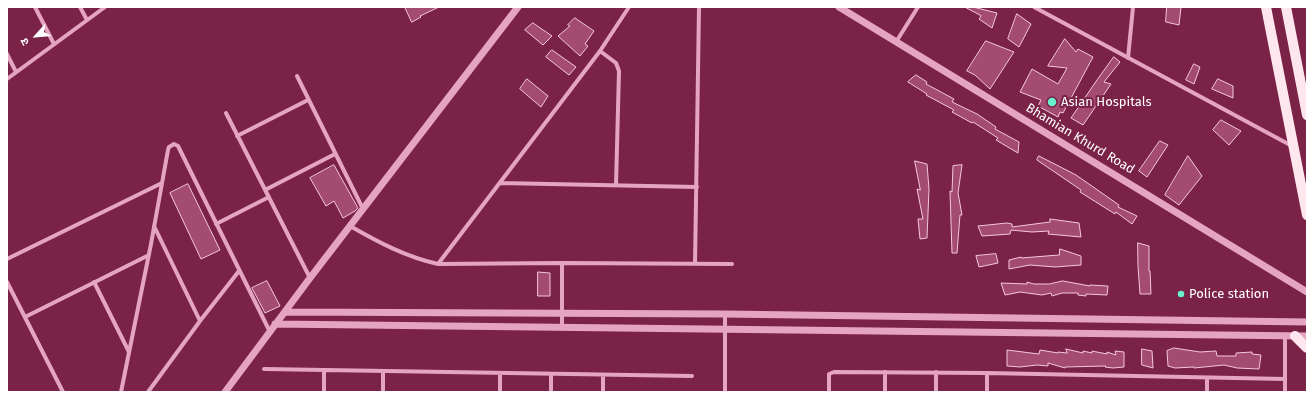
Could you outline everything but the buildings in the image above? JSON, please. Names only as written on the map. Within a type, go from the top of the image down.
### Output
[{"type":"main road","points":[[1266,7],[1307,215]]},
{"type":"main road","points":[[1286,7],[1307,115]]},
{"type":"main road","points":[[1295,336],[1307,348]]},
{"type":"street","points":[[35,7],[54,44]]},
{"type":"street","points":[[80,7],[87,20]]},
{"type":"street","points":[[7,79],[104,7]]},
{"type":"street","points":[[225,392],[284,312],[518,7]]},
{"type":"street","points":[[438,264],[600,51],[630,7]]},
{"type":"street","points":[[695,264],[699,7]]},
{"type":"street","name":"Bhamian Khurd Road","points":[[839,7],[1307,292]]},
{"type":"street","points":[[896,42],[918,7]]},
{"type":"street","points":[[1034,7],[1294,147]]},
{"type":"street","points":[[1128,58],[1133,7]]},
{"type":"street","points":[[600,51],[616,63],[619,71],[616,185]]},
{"type":"street","points":[[7,54],[16,72]]},
{"type":"street","points":[[296,76],[363,209]]},
{"type":"street","points":[[237,136],[308,100]]},
{"type":"street","points":[[226,113],[310,278]]},
{"type":"street","points":[[121,392],[168,150],[169,147],[174,144],[178,146],[270,332]]},
{"type":"street","points":[[265,190],[335,154]]},
{"type":"street","points":[[7,259],[162,183]]},
{"type":"street","points":[[500,183],[697,187]]},
{"type":"street","points":[[216,224],[269,197]]},
{"type":"street","points":[[154,226],[200,321]]},
{"type":"street","points":[[350,226],[398,251],[438,264],[732,264]]},
{"type":"street","points":[[25,317],[148,255]]},
{"type":"street","points":[[562,263],[562,328]]},
{"type":"street","points":[[148,392],[200,321],[240,271]]},
{"type":"street","points":[[7,282],[63,392]]},
{"type":"street","points":[[94,282],[129,352]]},
{"type":"street","points":[[284,312],[725,314],[1307,322]]},
{"type":"street","points":[[725,314],[725,392]]},
{"type":"street","points":[[275,324],[1285,337],[1307,336]]},
{"type":"street","points":[[1285,337],[1285,392]]},
{"type":"street","points":[[264,369],[692,376]]},
{"type":"street","points":[[324,370],[324,392]]},
{"type":"street","points":[[383,371],[383,392]]},
{"type":"street","points":[[885,372],[885,392]]},
{"type":"street","points":[[829,392],[829,374],[831,373],[936,372],[1285,379]]},
{"type":"street","points":[[936,372],[936,392]]},
{"type":"street","points":[[500,373],[500,392]]},
{"type":"street","points":[[987,373],[987,392]]},
{"type":"street","points":[[551,374],[551,392]]},
{"type":"street","points":[[603,375],[603,392]]},
{"type":"street","points":[[1206,378],[1206,392]]},
{"type":"place","name":"Asian Hospitals","points":[[1052,102]]},
{"type":"place","name":"Police station","points":[[1181,294]]}]
